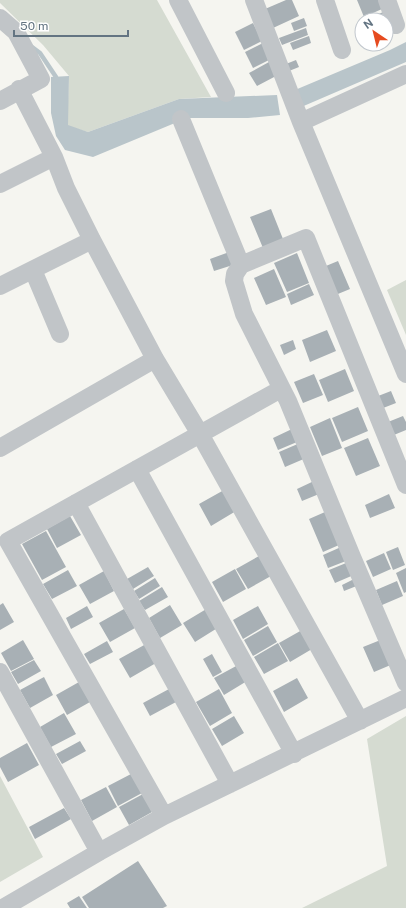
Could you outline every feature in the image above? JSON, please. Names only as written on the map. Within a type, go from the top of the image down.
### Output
[{"type":"street","points":[[178,0],[226,93]]},
{"type":"street","points":[[254,0],[301,122],[406,374]]},
{"type":"street","points":[[325,0],[342,50]]},
{"type":"street","points":[[387,0],[396,26]]},
{"type":"street","points":[[0,18],[16,32],[41,79],[19,89],[0,101]]},
{"type":"street","points":[[301,122],[406,74]]},
{"type":"street","points":[[19,89],[54,157],[66,188],[92,240],[155,359],[200,434],[360,721]]},
{"type":"street","points":[[181,119],[241,265]]},
{"type":"street","points":[[0,184],[54,157]]},
{"type":"street","points":[[406,485],[306,238],[241,265],[235,274],[234,281],[244,314],[288,402],[406,683]]},
{"type":"street","points":[[0,286],[92,240]]},
{"type":"street","points":[[33,270],[60,334]]},
{"type":"street","points":[[0,448],[155,359]]},
{"type":"street","points":[[164,816],[8,540],[281,388]]},
{"type":"street","points":[[137,469],[294,754]]},
{"type":"street","points":[[76,503],[230,784]]},
{"type":"street","points":[[0,672],[99,852]]},
{"type":"street","points":[[3,908],[164,816],[294,754],[406,698]]},
{"type":"shaded area","points":[[0,0],[157,0],[211,97],[179,99],[88,132],[67,126],[69,76],[43,45],[0,3]]},
{"type":"shaded area","points":[[406,42],[406,62],[299,108],[295,90],[385,52],[394,52],[394,48]]},
{"type":"shaded area","points":[[69,76],[68,125],[88,132],[179,99],[277,95],[280,115],[248,118],[187,118],[93,157],[65,150],[56,136],[51,113],[51,77]]},
{"type":"shaded area","points":[[406,280],[406,335],[387,290]]},
{"type":"shaded area","points":[[406,716],[406,908],[302,908],[387,866],[367,739]]},
{"type":"shaded area","points":[[0,776],[43,857],[0,882]]},
{"type":"building","points":[[286,0],[292,0],[299,16],[273,28],[265,9]]},
{"type":"building","points":[[357,0],[379,0],[382,9],[375,12],[362,12]]},
{"type":"building","points":[[304,18],[307,26],[294,31],[291,23]]},
{"type":"building","points":[[253,23],[262,41],[244,50],[235,32]]},
{"type":"building","points":[[306,28],[308,35],[282,45],[279,38]]},
{"type":"building","points":[[309,36],[311,43],[293,50],[290,43]]},
{"type":"building","points":[[263,43],[271,59],[253,68],[245,52]]},
{"type":"building","points":[[296,60],[299,67],[289,71],[286,64]]},
{"type":"building","points":[[269,62],[276,76],[257,86],[249,73]]},
{"type":"building","points":[[271,209],[283,239],[263,248],[250,217]]},
{"type":"building","points":[[232,251],[236,264],[214,271],[210,259]]},
{"type":"building","points":[[297,253],[309,283],[287,292],[274,263]]},
{"type":"building","points":[[338,261],[350,289],[333,296],[321,268]]},
{"type":"building","points":[[274,269],[286,297],[266,305],[254,278]]},
{"type":"building","points":[[309,284],[314,295],[291,305],[287,294]]},
{"type":"building","points":[[327,330],[336,351],[310,362],[302,340]]},
{"type":"building","points":[[293,340],[296,349],[284,355],[280,345]]},
{"type":"building","points":[[345,369],[354,391],[328,402],[319,380]]},
{"type":"building","points":[[314,374],[323,395],[303,403],[294,382]]},
{"type":"building","points":[[391,391],[396,403],[378,410],[373,398]]},
{"type":"building","points":[[358,407],[368,431],[342,442],[332,418]]},
{"type":"building","points":[[403,416],[406,422],[406,430],[389,437],[383,424]]},
{"type":"building","points":[[330,418],[342,448],[322,456],[310,427]]},
{"type":"building","points":[[292,429],[297,442],[278,450],[273,438]]},
{"type":"building","points":[[368,438],[380,466],[356,476],[344,448]]},
{"type":"building","points":[[300,443],[306,458],[285,467],[279,452]]},
{"type":"building","points":[[314,481],[319,494],[302,501],[297,489]]},
{"type":"building","points":[[224,490],[236,511],[211,526],[199,504]]},
{"type":"building","points":[[389,494],[395,508],[370,518],[365,505]]},
{"type":"building","points":[[325,512],[339,545],[323,552],[309,519]]},
{"type":"building","points":[[70,516],[81,535],[57,548],[47,529]]},
{"type":"building","points":[[46,531],[66,567],[42,580],[22,544]]},
{"type":"building","points":[[341,547],[346,561],[328,568],[323,555]]},
{"type":"building","points":[[398,547],[405,565],[393,570],[386,552]]},
{"type":"building","points":[[384,553],[391,569],[373,577],[366,561]]},
{"type":"building","points":[[259,556],[271,576],[248,589],[236,569]]},
{"type":"building","points":[[351,561],[356,574],[335,583],[329,570]]},
{"type":"building","points":[[148,567],[154,576],[133,589],[127,579]]},
{"type":"building","points":[[406,568],[406,592],[404,593],[396,573]]},
{"type":"building","points":[[235,569],[246,589],[223,602],[212,582]]},
{"type":"building","points":[[68,570],[77,586],[52,599],[43,584]]},
{"type":"building","points":[[104,571],[114,591],[90,604],[79,585]]},
{"type":"building","points":[[155,578],[160,586],[139,599],[134,591]]},
{"type":"building","points":[[356,578],[359,585],[344,591],[342,585]]},
{"type":"building","points":[[397,581],[403,596],[382,605],[376,590]]},
{"type":"building","points":[[162,587],[168,597],[145,610],[139,601]]},
{"type":"building","points":[[3,603],[14,622],[0,630],[0,605]]},
{"type":"building","points":[[170,605],[182,625],[160,638],[149,618]]},
{"type":"building","points":[[87,606],[93,617],[71,629],[66,618]]},
{"type":"building","points":[[258,606],[268,624],[243,639],[233,620]]},
{"type":"building","points":[[208,608],[219,627],[195,642],[183,623]]},
{"type":"building","points":[[124,609],[135,628],[110,642],[99,623]]},
{"type":"building","points":[[268,626],[277,642],[253,656],[244,640]]},
{"type":"building","points":[[302,630],[312,649],[290,662],[279,643]]},
{"type":"building","points":[[383,639],[393,664],[374,672],[363,647]]},
{"type":"building","points":[[23,640],[34,659],[11,671],[1,653]]},
{"type":"building","points":[[107,641],[113,652],[90,664],[84,654]]},
{"type":"building","points":[[278,643],[288,661],[264,674],[254,657]]},
{"type":"building","points":[[146,644],[156,663],[130,678],[119,659]]},
{"type":"building","points":[[212,654],[222,672],[213,677],[203,659]]},
{"type":"building","points":[[34,660],[41,671],[18,684],[11,672]]},
{"type":"building","points":[[238,665],[247,681],[224,695],[214,678]]},
{"type":"building","points":[[44,677],[53,695],[30,708],[20,690]]},
{"type":"building","points":[[297,678],[308,698],[284,712],[273,691]]},
{"type":"building","points":[[79,682],[90,702],[67,715],[56,695]]},
{"type":"building","points":[[169,689],[176,702],[150,716],[143,703]]},
{"type":"building","points":[[219,689],[232,713],[210,726],[196,702]]},
{"type":"building","points":[[64,713],[76,734],[51,747],[40,727]]},
{"type":"building","points":[[234,716],[244,733],[222,746],[212,729]]},
{"type":"building","points":[[80,741],[86,751],[62,764],[56,754]]},
{"type":"building","points":[[27,743],[39,765],[8,782],[0,767],[0,758]]},
{"type":"building","points":[[131,774],[142,793],[118,806],[108,786]]},
{"type":"building","points":[[106,787],[117,807],[92,821],[81,800]]},
{"type":"building","points":[[143,794],[152,812],[129,825],[119,807]]},
{"type":"building","points":[[64,808],[71,819],[35,839],[29,827]]},
{"type":"building","points":[[138,861],[167,906],[163,908],[89,908],[82,897]]},
{"type":"building","points":[[79,896],[87,908],[70,908],[67,903]]},
{"type":"waterway","points":[[32,47],[40,53],[56,77],[56,81]]}]
